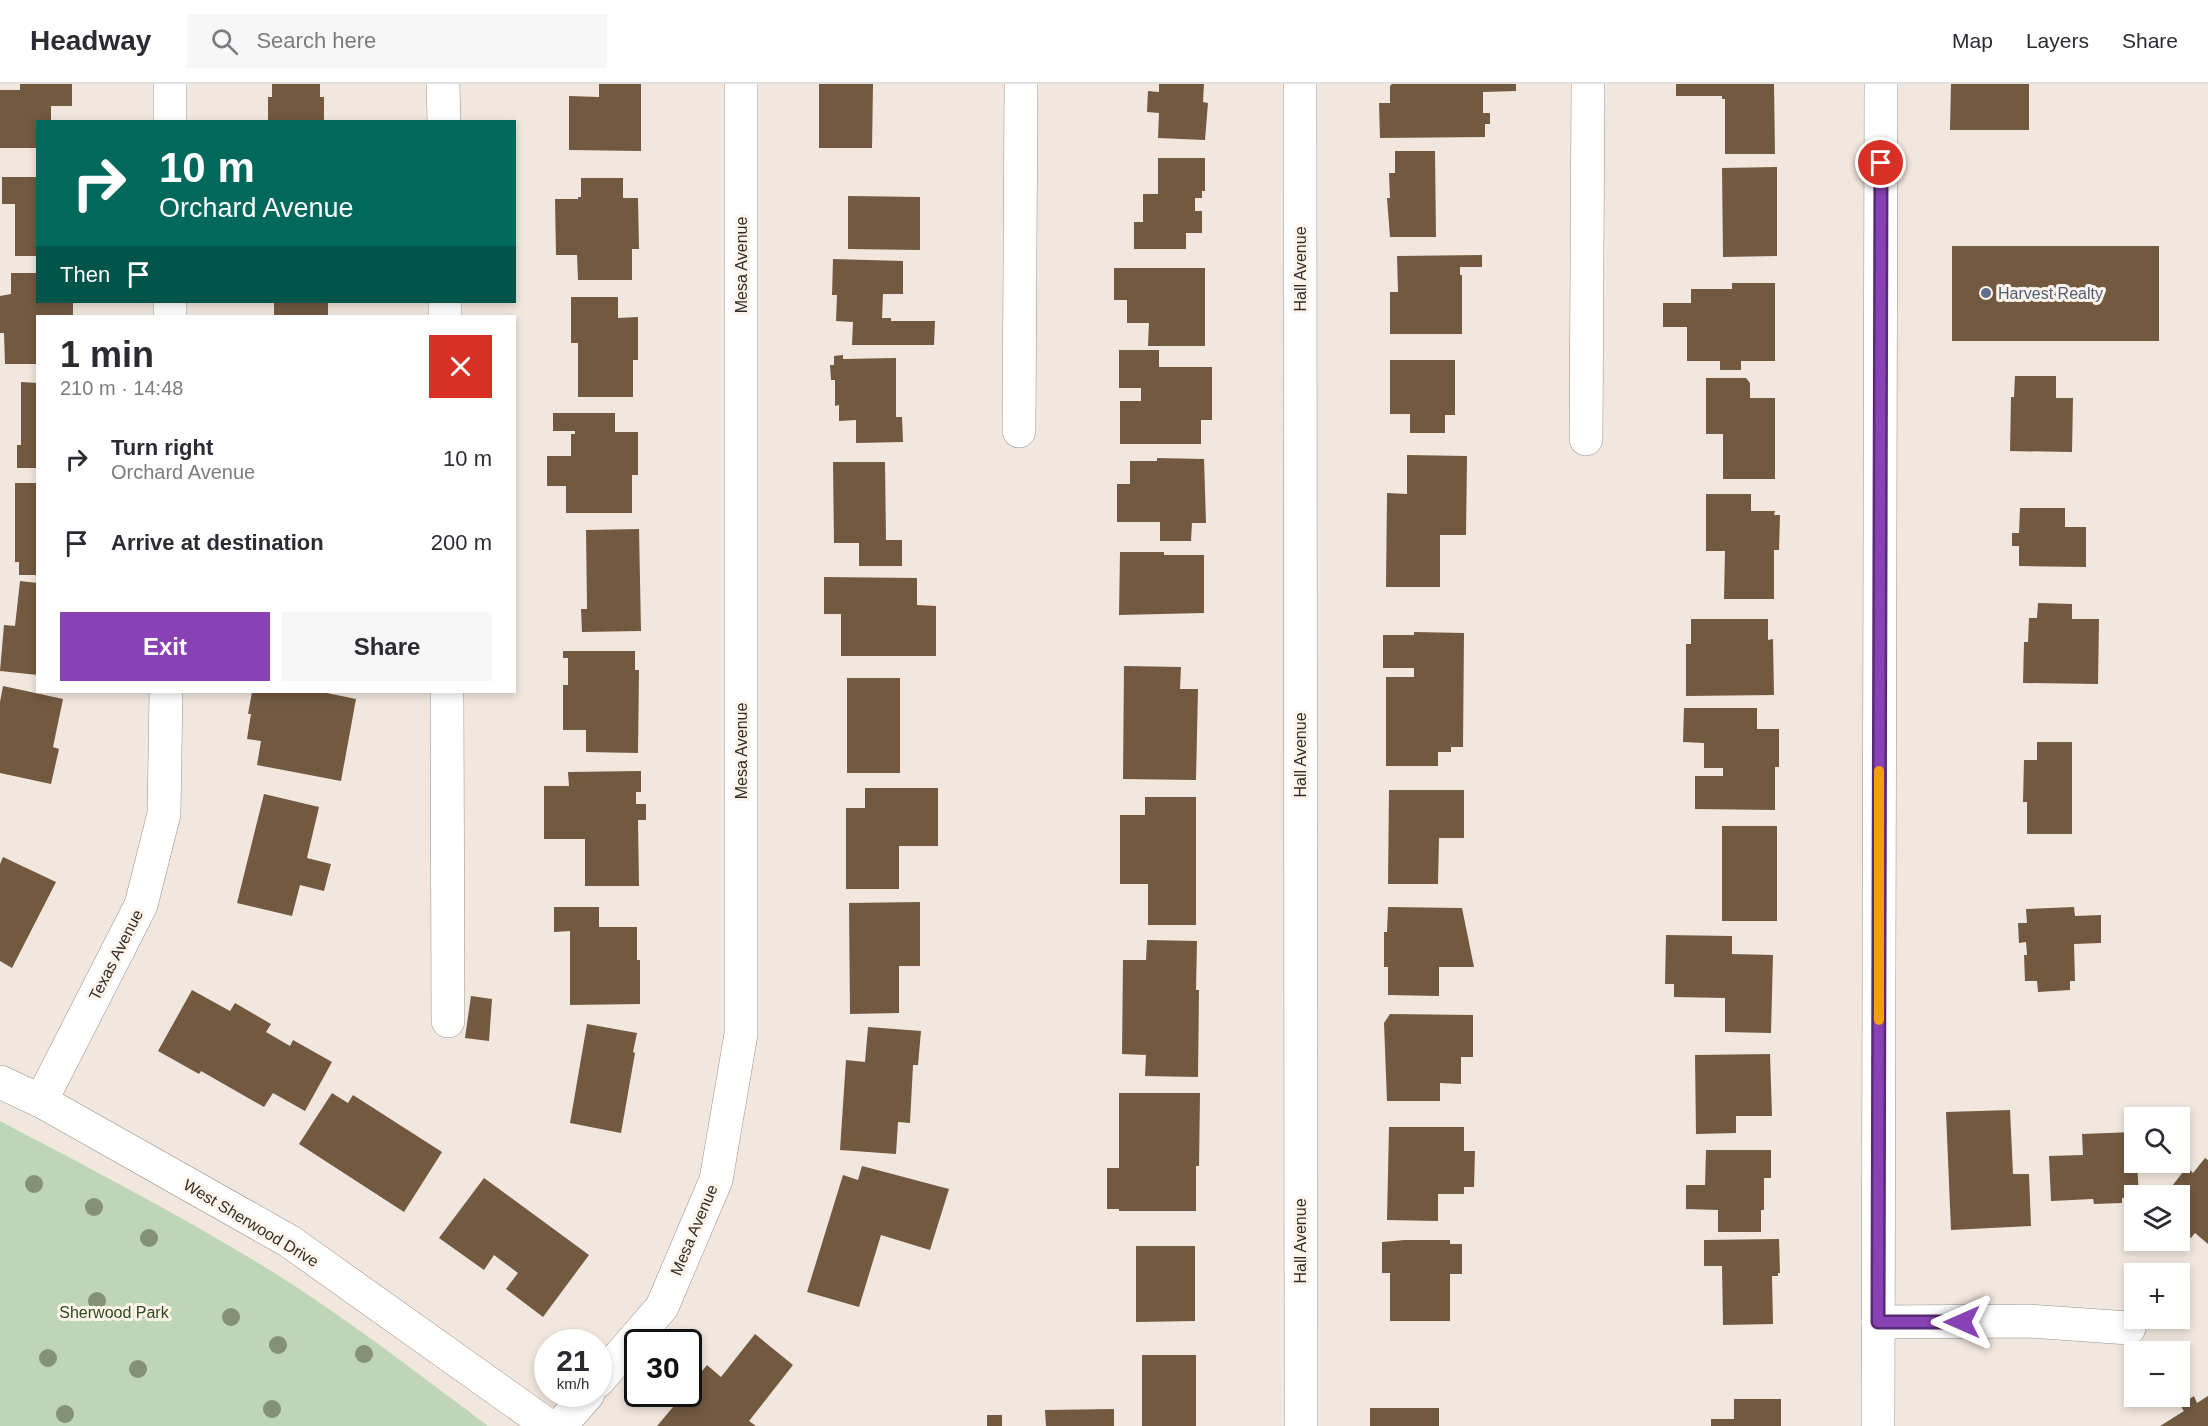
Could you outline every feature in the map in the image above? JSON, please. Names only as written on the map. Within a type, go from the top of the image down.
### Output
[{"type":"street","points":[[170,84],[170,120]]},
{"type":"street","points":[[443,84],[444,120]]},
{"type":"street","name":"Mesa Avenue","points":[[612,1365],[662,1307],[716,1180],[741,1034],[741,84]]},
{"type":"street","points":[[1019,431],[1021,84]]},
{"type":"street","name":"Hall Avenue","points":[[1300,84],[1301,1426]]},
{"type":"street","points":[[1586,439],[1588,84]]},
{"type":"street","points":[[1878,1426],[1881,84]]},
{"type":"street","name":"Texas Avenue","points":[[41,1101],[141,906],[164,814],[166,693]]},
{"type":"street","points":[[447,693],[448,1021]]},
{"type":"street","name":"West Sherwood Drive","points":[[0,1082],[41,1101],[289,1241],[549,1426]]},
{"type":"street","points":[[1878,1322],[2029,1321],[2124,1328]]},
{"type":"street","points":[[560,1426],[577,1407]]},
{"type":"green space","name":"Sherwood Park","points":[[0,1121],[224,1242],[285,1280],[373,1340],[488,1426],[0,1426]]},
{"type":"building","points":[[20,84],[72,84],[72,106],[51,106],[51,120],[36,120],[36,148],[0,148],[0,90],[20,90]]},
{"type":"building","points":[[272,84],[320,84],[320,97],[324,97],[324,120],[268,120],[268,97],[272,97]]},
{"type":"building","points":[[599,84],[641,84],[641,151],[569,150],[569,96],[599,97]]},
{"type":"building","points":[[819,84],[873,84],[872,148],[819,148]]},
{"type":"building","points":[[1159,84],[1204,84],[1203,102],[1208,103],[1205,140],[1158,138],[1159,113],[1147,112],[1148,91],[1159,92]]},
{"type":"building","points":[[1392,84],[1516,84],[1516,91],[1483,92],[1483,113],[1490,113],[1490,124],[1485,124],[1485,137],[1380,138],[1379,103],[1390,103]]},
{"type":"building","points":[[1676,84],[1774,84],[1775,154],[1725,154],[1725,99],[1722,99],[1722,96],[1676,96]]},
{"type":"building","points":[[1951,84],[2029,84],[2029,130],[1950,130]]},
{"type":"building","points":[[1395,151],[1435,151],[1436,237],[1390,237],[1387,198],[1390,198],[1389,173],[1395,173]]},
{"type":"building","points":[[1158,158],[1205,158],[1205,191],[1202,191],[1202,198],[1195,198],[1195,211],[1202,211],[1202,233],[1186,233],[1186,249],[1134,249],[1134,222],[1143,222],[1143,194],[1158,194]]},
{"type":"building","points":[[1777,167],[1777,256],[1723,257],[1722,168]]},
{"type":"building","points":[[2,177],[36,177],[36,256],[15,256],[15,204],[2,204]]},
{"type":"building","points":[[581,178],[623,178],[623,198],[638,198],[639,249],[632,249],[632,280],[578,280],[577,255],[556,255],[555,199],[581,197]]},
{"type":"building","points":[[848,196],[920,197],[920,250],[848,249]]},
{"type":"building","points":[[1952,246],[2159,246],[2159,341],[1952,341]]},
{"type":"building","points":[[1482,255],[1482,267],[1460,267],[1462,334],[1390,334],[1390,292],[1398,292],[1397,256]]},
{"type":"building","points":[[833,259],[903,261],[903,294],[883,294],[882,318],[891,318],[891,321],[935,321],[934,345],[852,345],[853,322],[836,321],[837,295],[832,295]]},
{"type":"building","points":[[1114,268],[1205,268],[1205,346],[1148,346],[1149,323],[1127,323],[1127,300],[1114,300]]},
{"type":"building","points":[[11,273],[36,273],[36,303],[73,303],[73,315],[36,315],[36,364],[5,364],[4,333],[0,333],[0,296],[11,294]]},
{"type":"building","points":[[1732,283],[1775,283],[1775,361],[1741,361],[1741,370],[1720,370],[1720,361],[1687,361],[1687,327],[1663,327],[1663,303],[1691,303],[1691,289],[1732,289]]},
{"type":"building","points":[[571,297],[618,297],[618,318],[638,317],[638,360],[633,360],[633,397],[578,397],[578,343],[571,343]]},
{"type":"building","points":[[274,303],[328,303],[328,315],[274,315]]},
{"type":"building","points":[[1119,350],[1159,350],[1159,367],[1212,367],[1212,420],[1201,420],[1201,444],[1120,444],[1120,401],[1141,401],[1141,388],[1119,388]]},
{"type":"building","points":[[843,355],[843,359],[896,358],[896,417],[902,417],[903,442],[856,443],[856,420],[839,421],[839,405],[835,406],[835,380],[831,380],[830,365],[834,365],[834,356]]},
{"type":"building","points":[[1390,360],[1455,360],[1455,415],[1445,415],[1445,433],[1410,433],[1410,414],[1390,414]]},
{"type":"building","points":[[2015,376],[2056,376],[2056,398],[2073,398],[2072,452],[2010,451],[2011,397],[2014,397]]},
{"type":"building","points":[[1706,378],[1746,378],[1750,383],[1750,398],[1775,398],[1775,479],[1723,479],[1723,434],[1706,434]]},
{"type":"building","points":[[21,382],[36,383],[36,468],[17,468],[17,445],[21,445]]},
{"type":"building","points":[[553,413],[615,413],[615,432],[638,432],[638,475],[632,475],[632,513],[566,513],[566,486],[547,486],[547,456],[571,456],[571,434],[575,434],[575,431],[553,431]]},
{"type":"building","points":[[1407,455],[1467,456],[1466,535],[1440,535],[1440,587],[1386,587],[1387,493],[1407,494]]},
{"type":"building","points":[[1157,458],[1204,459],[1206,523],[1192,523],[1191,541],[1160,541],[1160,522],[1117,522],[1117,484],[1130,484],[1130,461],[1157,461]]},
{"type":"building","points":[[833,462],[885,462],[886,540],[902,540],[902,566],[859,566],[859,543],[834,543]]},
{"type":"building","points":[[15,483],[36,483],[36,575],[19,575],[19,562],[15,562]]},
{"type":"building","points":[[1706,494],[1751,494],[1751,511],[1775,511],[1774,515],[1780,515],[1779,550],[1774,550],[1774,599],[1724,599],[1725,551],[1706,551]]},
{"type":"building","points":[[2020,508],[2065,508],[2065,527],[2086,527],[2086,567],[2019,566],[2019,546],[2012,546],[2012,533],[2019,533]]},
{"type":"building","points":[[639,529],[641,631],[582,632],[581,609],[587,609],[586,530]]},
{"type":"building","points":[[1120,552],[1204,555],[1204,613],[1119,615]]},
{"type":"building","points":[[824,577],[917,578],[917,605],[936,606],[936,656],[841,656],[841,614],[824,614]]},
{"type":"building","points":[[20,581],[36,583],[36,675],[0,671],[4,625],[15,626]]},
{"type":"building","points":[[2038,603],[2072,604],[2072,619],[2099,619],[2098,684],[2023,683],[2024,642],[2028,642],[2029,618],[2037,618]]},
{"type":"building","points":[[1691,619],[1768,619],[1768,640],[1773,639],[1774,695],[1686,696],[1686,644],[1691,644]]},
{"type":"building","points":[[1414,632],[1464,633],[1463,747],[1451,747],[1451,752],[1438,752],[1438,766],[1386,766],[1386,677],[1414,677],[1414,668],[1383,668],[1383,635],[1414,635]]},
{"type":"building","points":[[563,651],[635,651],[635,670],[639,670],[638,753],[586,752],[586,730],[563,730],[563,685],[568,685],[568,658],[563,658]]},
{"type":"building","points":[[1124,666],[1181,667],[1180,689],[1198,689],[1196,780],[1123,779]]},
{"type":"building","points":[[847,678],[900,678],[900,773],[847,773]]},
{"type":"building","points":[[3,686],[63,699],[53,747],[59,749],[51,784],[0,773],[0,702]]},
{"type":"building","points":[[252,693],[327,693],[356,699],[341,781],[257,765],[261,741],[247,739],[251,714],[248,714]]},
{"type":"building","points":[[1684,708],[1757,708],[1757,729],[1779,729],[1779,767],[1775,767],[1775,810],[1695,809],[1695,776],[1723,776],[1723,768],[1704,768],[1704,743],[1683,742]]},
{"type":"building","points":[[2037,742],[2072,742],[2072,834],[2027,834],[2027,802],[2023,802],[2024,760],[2037,760]]},
{"type":"building","points":[[641,771],[641,792],[636,792],[636,804],[646,804],[646,820],[638,820],[639,886],[585,886],[585,839],[544,839],[544,786],[569,786],[568,772]]},
{"type":"building","points":[[865,788],[938,788],[938,846],[899,846],[899,889],[846,889],[846,808],[865,808]]},
{"type":"building","points":[[1389,790],[1464,790],[1464,838],[1439,838],[1438,884],[1388,884]]},
{"type":"building","points":[[264,794],[319,807],[307,858],[331,864],[324,891],[300,885],[292,916],[237,903]]},
{"type":"building","points":[[1145,797],[1196,797],[1196,925],[1148,925],[1148,884],[1120,884],[1120,815],[1145,815]]},
{"type":"building","points":[[1722,826],[1777,826],[1777,921],[1722,921]]},
{"type":"building","points":[[3,857],[56,882],[12,968],[0,961],[0,864]]},
{"type":"building","points":[[920,902],[920,966],[899,966],[899,1013],[850,1014],[849,903]]},
{"type":"building","points":[[554,907],[599,907],[599,927],[637,927],[640,1004],[570,1005],[570,931],[554,932]]},
{"type":"building","points":[[1388,907],[1462,908],[1474,967],[1439,967],[1439,996],[1388,995],[1388,967],[1384,967],[1384,932],[1387,932]]},
{"type":"building","points":[[2074,907],[2075,916],[2101,915],[2101,943],[2074,944],[2075,981],[2070,981],[2070,990],[2038,992],[2037,981],[2025,981],[2026,942],[2019,943],[2018,923],[2027,923],[2026,909]]},
{"type":"building","points":[[1666,935],[1732,936],[1732,954],[1773,955],[1771,1033],[1725,1032],[1725,998],[1674,997],[1674,984],[1665,984]]},
{"type":"building","points":[[1147,940],[1197,941],[1198,1077],[1145,1076],[1146,1055],[1122,1054],[1123,960],[1146,960]]},
{"type":"building","points":[[192,990],[230,1011],[235,1003],[271,1024],[266,1032],[290,1046],[293,1040],[332,1062],[305,1111],[273,1093],[264,1107],[201,1071],[199,1074],[158,1051]]},
{"type":"building","points":[[471,996],[492,999],[489,1041],[465,1038]]},
{"type":"building","points":[[1390,1014],[1473,1015],[1473,1057],[1461,1057],[1461,1084],[1440,1083],[1440,1101],[1387,1101],[1384,1023]]},
{"type":"building","points":[[587,1024],[637,1033],[621,1133],[570,1123]]},
{"type":"building","points":[[868,1027],[921,1031],[918,1065],[913,1065],[910,1123],[898,1122],[896,1154],[840,1150],[846,1060],[865,1062]]},
{"type":"building","points":[[1770,1054],[1772,1116],[1736,1116],[1736,1133],[1696,1134],[1695,1055]]},
{"type":"building","points":[[332,1093],[348,1103],[353,1095],[442,1152],[404,1212],[299,1144]]},
{"type":"building","points":[[1119,1093],[1200,1093],[1196,1211],[1107,1209],[1107,1168],[1119,1168]]},
{"type":"building","points":[[2010,1110],[2013,1174],[2029,1174],[2031,1226],[1951,1230],[1946,1112]]},
{"type":"building","points":[[1389,1127],[1464,1127],[1464,1151],[1475,1151],[1474,1187],[1464,1187],[1464,1194],[1438,1194],[1438,1221],[1387,1220]]},
{"type":"building","points":[[2124,1132],[2124,1173],[2138,1173],[2138,1185],[2124,1185],[2122,1203],[2094,1204],[2093,1199],[2051,1201],[2049,1156],[2083,1155],[2082,1134]]},
{"type":"building","points":[[1706,1150],[1771,1150],[1771,1178],[1764,1178],[1761,1232],[1718,1232],[1718,1210],[1686,1209],[1686,1185],[1705,1185]]},
{"type":"building","points":[[2205,1158],[2208,1160],[2208,1244],[2195,1233],[2190,1237],[2190,1185],[2173,1185],[2182,1173],[2190,1173],[2190,1170],[2193,1173]]},
{"type":"building","points":[[862,1166],[949,1189],[930,1250],[881,1235],[859,1307],[807,1292],[843,1175],[858,1180]]},
{"type":"building","points":[[484,1178],[589,1255],[543,1317],[506,1289],[518,1273],[494,1255],[484,1270],[439,1238]]},
{"type":"building","points":[[1779,1239],[1780,1273],[1778,1276],[1772,1276],[1773,1324],[1723,1325],[1722,1266],[1704,1266],[1704,1240]]},
{"type":"building","points":[[1450,1240],[1450,1244],[1462,1244],[1462,1274],[1450,1274],[1450,1321],[1390,1321],[1390,1273],[1382,1273],[1382,1242]]},
{"type":"building","points":[[1136,1246],[1195,1246],[1195,1321],[1136,1322]]},
{"type":"building","points":[[755,1334],[793,1365],[749,1421],[756,1426],[657,1426],[673,1407],[702,1407],[702,1371],[707,1365],[721,1377]]},
{"type":"building","points":[[1142,1355],[1196,1355],[1196,1426],[1142,1426]]},
{"type":"building","points":[[2194,1396],[2197,1403],[2208,1396],[2208,1426],[2160,1426],[2184,1411],[2181,1407],[2190,1407],[2190,1399]]},
{"type":"building","points":[[1734,1399],[1781,1399],[1781,1426],[1711,1426],[1711,1419],[1734,1419]]},
{"type":"building","points":[[1370,1408],[1439,1408],[1439,1426],[1370,1426]]},
{"type":"building","points":[[1114,1409],[1114,1426],[1046,1426],[1045,1410]]},
{"type":"building","points":[[987,1415],[1002,1415],[1002,1426],[987,1426]]},
{"type":"slow traffic","points":[[1879,771],[1879,1020]]},
{"type":"place","name":"Harvest Realty","points":[[1986,293]]},
{"type":"route","points":[[1881,163],[1878,1322],[1962,1322]]}]
